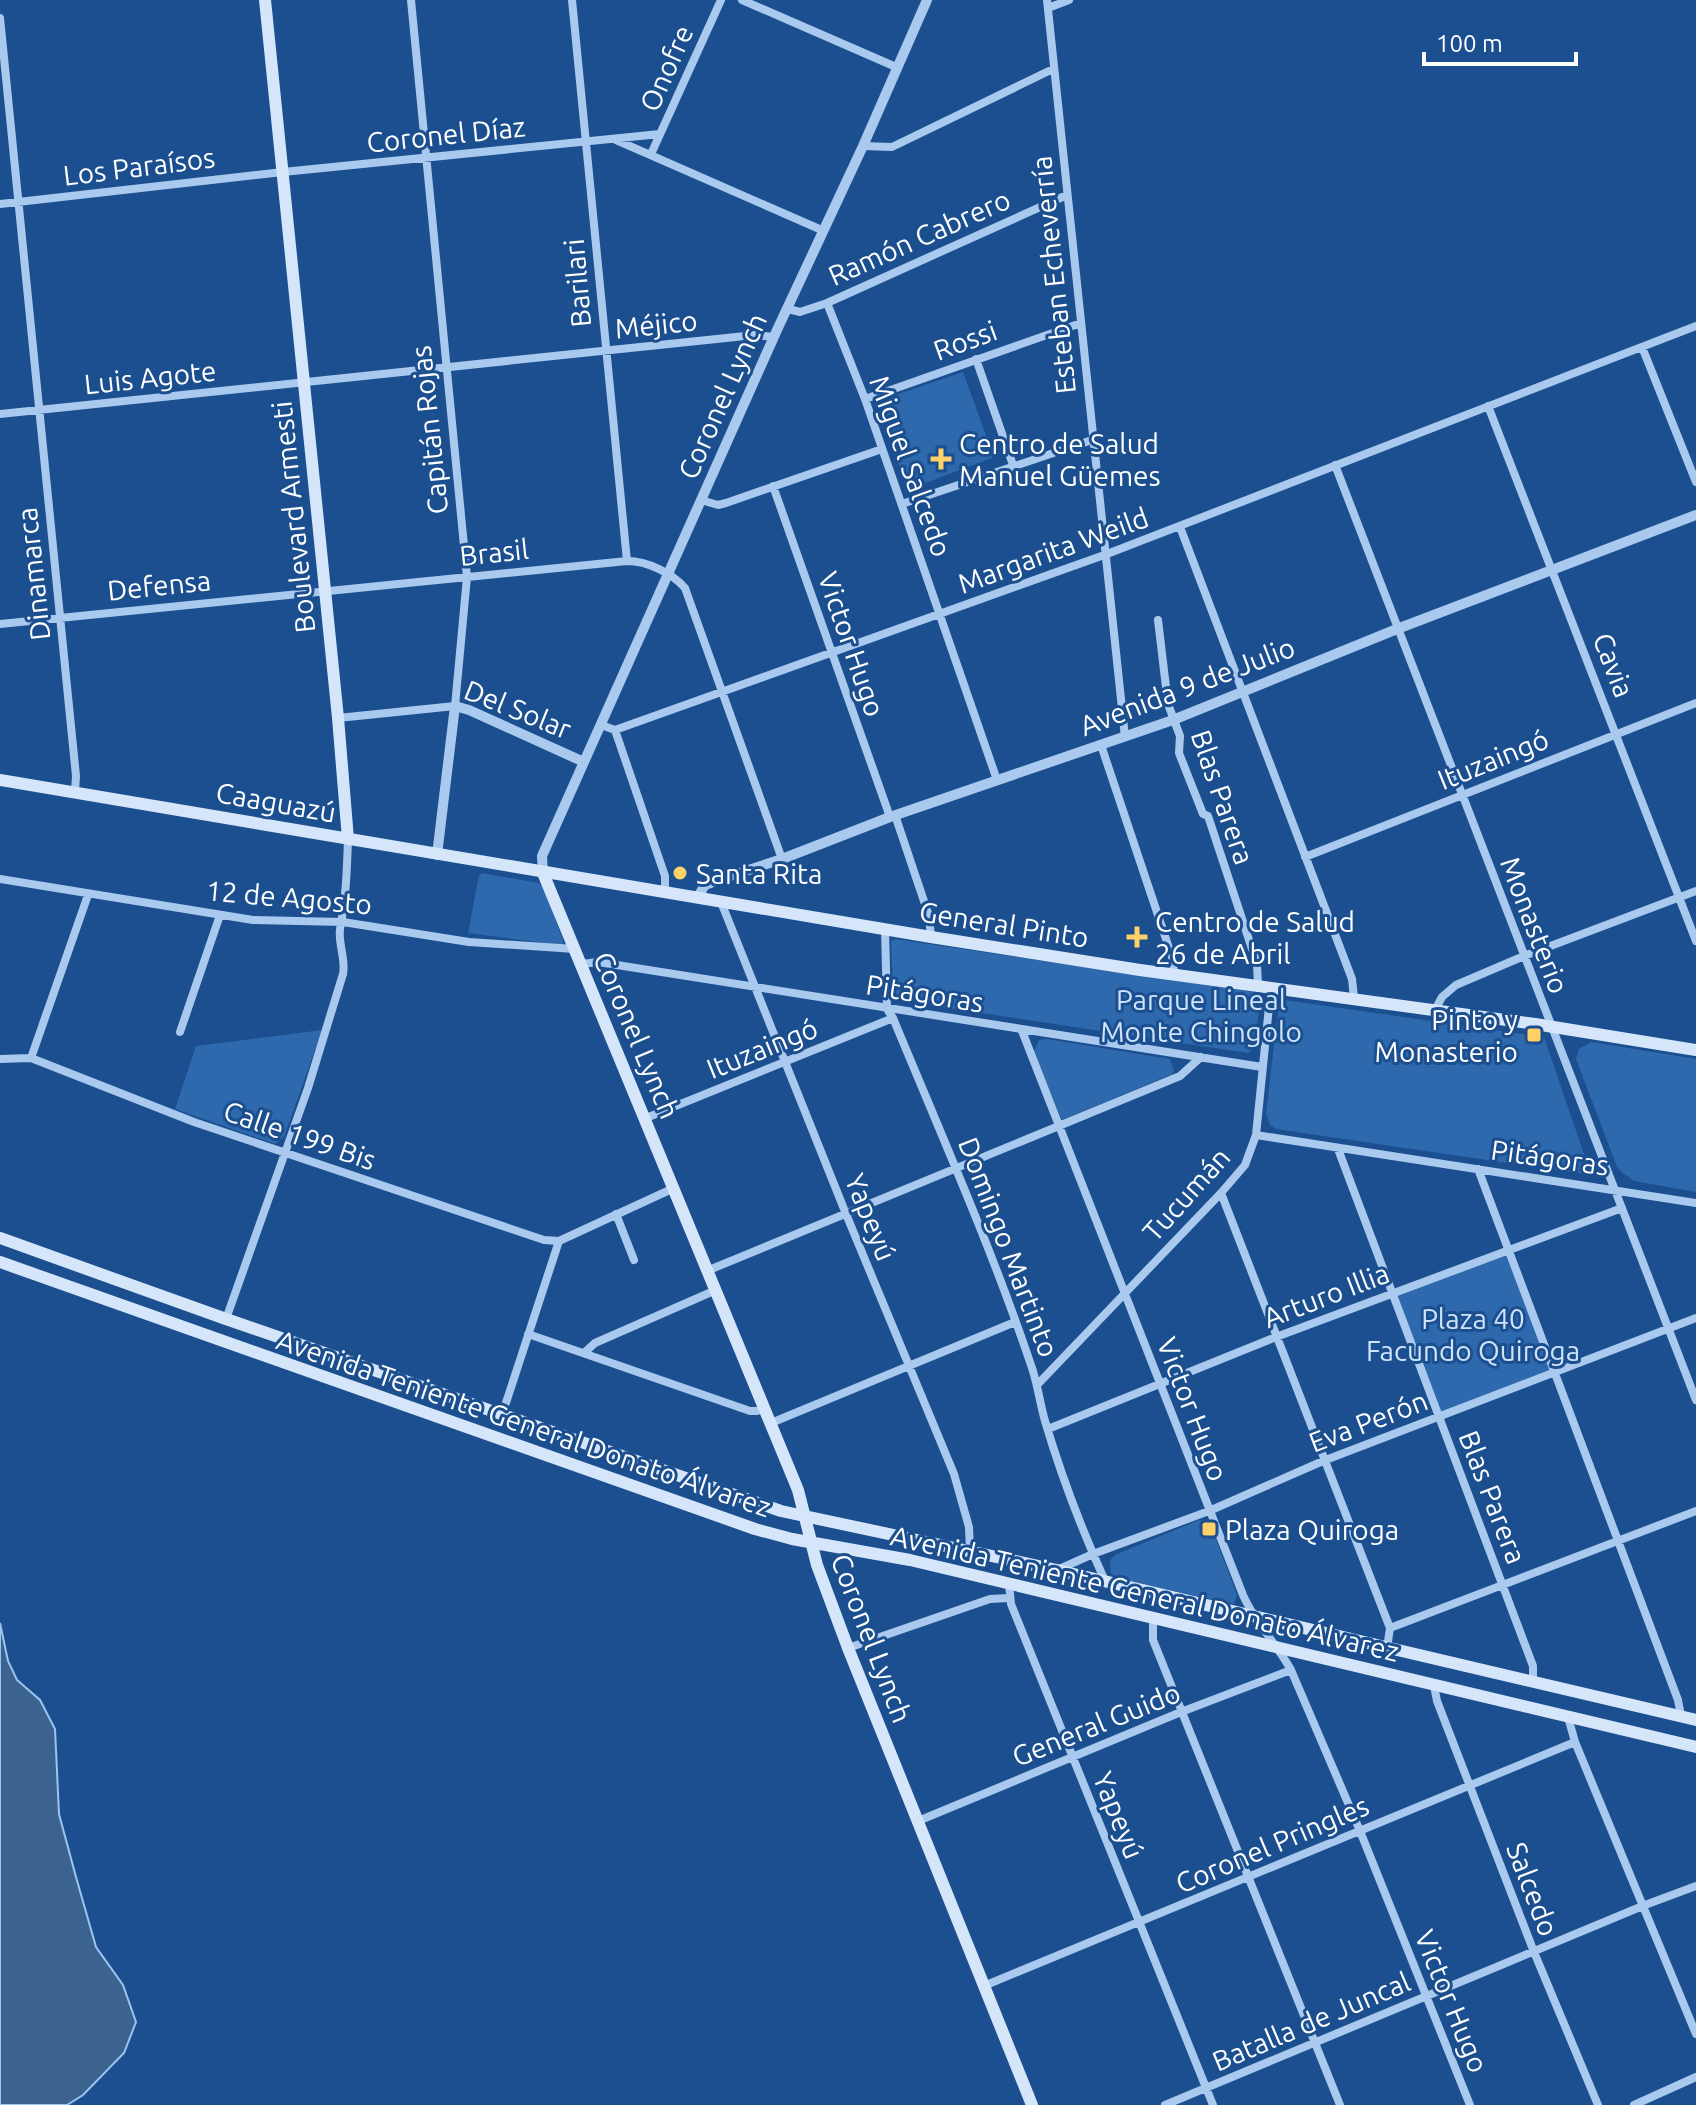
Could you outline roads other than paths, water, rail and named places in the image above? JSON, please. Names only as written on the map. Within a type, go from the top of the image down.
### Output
[{"type":"main road","name":"Boulevard Armesti","points":[[265,0],[348,839]]},
{"type":"main road","name":"Caaguazú","points":[[0,780],[543,873]]},
{"type":"main road","name":"General Pinto","points":[[543,873],[1174,975],[1354,998],[1696,1050]]},
{"type":"main road","name":"Coronel Lynch","points":[[543,873],[798,1490],[817,1565],[848,1648],[1032,2105]]},
{"type":"main road","name":"Avenida Teniente General Donato Álvarez","points":[[0,1238],[759,1505],[1105,1581],[1696,1720]]},
{"type":"main road","name":"Avenida Teniente General Donato Álvarez","points":[[0,1262],[779,1537],[910,1560],[1696,1747]]},
{"type":"street","name":"Capitán Rojas","points":[[411,0],[467,577],[437,855]]},
{"type":"street","name":"Barilari","points":[[572,0],[627,561]]},
{"type":"street","name":"Onofre","points":[[651,154],[721,0]]},
{"type":"street","points":[[742,0],[896,67]]},
{"type":"street","name":"Coronel Lynch","points":[[543,873],[542,856],[927,0]]},
{"type":"street","points":[[1048,4],[1069,0]]},
{"type":"street","name":"Esteban Echeverría","points":[[1048,4],[1125,737]]},
{"type":"street","name":"Dinamarca","points":[[0,18],[76,776],[75,792]]},
{"type":"street","points":[[863,146],[892,147],[1053,69]]},
{"type":"street","name":"Coronel Díaz","points":[[283,172],[660,134]]},
{"type":"street","name":"Coronel Díaz","points":[[614,139],[824,231]]},
{"type":"street","name":"Los Paraísos","points":[[0,204],[283,172]]},
{"type":"street","name":"Ramón Cabrero","points":[[788,309],[800,312],[827,303],[1067,195]]},
{"type":"street","name":"Miguel Salcedo","points":[[827,303],[865,399],[997,780]]},
{"type":"street","name":"Rossi","points":[[865,399],[1081,323]]},
{"type":"street","name":"Margarita Weild","points":[[615,730],[1180,527],[1696,326]]},
{"type":"street","name":"Méjico","points":[[304,383],[755,335],[774,337]]},
{"type":"street","points":[[1642,347],[1696,482]]},
{"type":"street","points":[[976,359],[1013,465]]},
{"type":"street","name":"Luis Agote","points":[[0,414],[304,383]]},
{"type":"street","name":"Cavia","points":[[1488,406],[1696,941]]},
{"type":"street","points":[[902,504],[1092,440]]},
{"type":"street","points":[[701,500],[718,505],[882,449]]},
{"type":"street","name":"Monasterio","points":[[1335,465],[1696,1400]]},
{"type":"street","name":"Victor Hugo","points":[[773,486],[929,916],[931,937]]},
{"type":"street","name":"Avenida 9 de Julio","points":[[697,898],[705,885],[892,816],[1173,720],[1397,629],[1696,515]]},
{"type":"street","points":[[1180,527],[1352,979],[1354,998]]},
{"type":"street","name":"Brasil","points":[[323,590],[627,561],[640,562],[667,574]]},
{"type":"street","points":[[667,574],[685,588],[782,859]]},
{"type":"street","name":"Defensa","points":[[0,624],[323,590]]},
{"type":"street","name":"Blas Parera","points":[[1158,620],[1168,704],[1180,736],[1179,753],[1203,814],[1208,816],[1265,986]]},
{"type":"street","name":"Ituzaingó","points":[[1305,857],[1696,703]]},
{"type":"street","name":"Del Solar","points":[[338,718],[455,706],[584,762]]},
{"type":"street","points":[[601,725],[615,730],[665,876],[665,893]]},
{"type":"street","points":[[1101,745],[1173,960],[1174,975]]},
{"type":"street","name":"Boulevard Armesti","points":[[226,1319],[285,1153],[344,966],[340,933],[348,839]]},
{"type":"street","name":"12 de Agosto","points":[[0,879],[253,920],[343,922],[469,942],[575,949]]},
{"type":"street","points":[[1435,1010],[1442,997],[1456,985],[1696,891]]},
{"type":"street","points":[[0,1059],[31,1058],[88,895]]},
{"type":"street","name":"Yapeyú","points":[[721,902],[954,1474],[969,1527],[970,1551]]},
{"type":"street","points":[[180,1032],[220,915]]},
{"type":"street","points":[[885,929],[887,1009]]},
{"type":"street","name":"Pitágoras","points":[[582,964],[598,962],[1262,1067]]},
{"type":"street","name":"Tucumán","points":[[1037,1385],[1245,1165],[1256,1135],[1265,986]]},
{"type":"street","name":"Domingo Martinto","points":[[887,1009],[956,1170],[1015,1322],[1037,1385],[1048,1429],[1105,1581]]},
{"type":"street","name":"Ituzaingó","points":[[646,1118],[893,1018]]},
{"type":"street","name":"Victor Hugo","points":[[1022,1031],[1209,1511],[1254,1617],[1291,1670],[1360,1831],[1470,2105]]},
{"type":"street","points":[[709,1270],[1180,1076],[1201,1057]]},
{"type":"street","name":"Calle 199 Bis","points":[[31,1058],[148,1105],[285,1153],[544,1240],[559,1241]]},
{"type":"street","name":"Pitágoras","points":[[1256,1135],[1696,1203]]},
{"type":"street","name":"Blas Parera","points":[[1338,1149],[1503,1584],[1533,1666],[1533,1682]]},
{"type":"street","points":[[1478,1169],[1678,1700],[1681,1716]]},
{"type":"street","points":[[502,1415],[559,1241],[674,1188]]},
{"type":"street","points":[[1221,1193],[1390,1628],[1387,1648]]},
{"type":"street","name":"Arturo Illia","points":[[1048,1429],[1276,1337],[1622,1208]]},
{"type":"street","points":[[616,1214],[634,1260]]},
{"type":"street","points":[[584,1353],[595,1343],[716,1290]]},
{"type":"street","name":"Eva Perón","points":[[1057,1570],[1209,1511],[1323,1461],[1696,1318]]},
{"type":"street","points":[[771,1423],[1015,1322]]},
{"type":"street","points":[[528,1334],[750,1411],[764,1408]]},
{"type":"street","points":[[1390,1628],[1696,1511]]},
{"type":"street","points":[[990,1599],[991,1580]]},
{"type":"street","name":"Yapeyú","points":[[1009,1584],[1009,1598],[1213,2105]]},
{"type":"street","points":[[848,1648],[990,1599],[1009,1598]]},
{"type":"street","points":[[1153,1619],[1153,1640],[1340,2105]]},
{"type":"street","name":"General Guido","points":[[918,1821],[1291,1670]]},
{"type":"street","name":"Salcedo","points":[[1434,1686],[1534,1952],[1598,2105]]},
{"type":"street","points":[[1568,1717],[1575,1742],[1696,2034]]},
{"type":"street","name":"Coronel Pringles","points":[[986,1985],[1575,1742]]},
{"type":"street","name":"Batalla de Juncal","points":[[1165,2105],[1696,1886]]},
{"type":"street","points":[[1634,2105],[1696,2077]]},
{"type":"place","name":"Centro de Salud Manuel Güemes","points":[[941,459]]},
{"type":"place","name":"Santa Rita","points":[[680,873]]},
{"type":"place","name":"Centro de Salud 26 de Abril","points":[[1137,937]]},
{"type":"place","name":"Pinto y Monasterio","points":[[1534,1035]]},
{"type":"place","name":"Plaza Quiroga","points":[[1209,1529]]},
{"type":"park label","name":"Parque Lineal Monte Chingolo","points":[[1201,1015]]},
{"type":"park label","name":"Plaza 40 Facundo Quiroga","points":[[1473,1334]]}]
